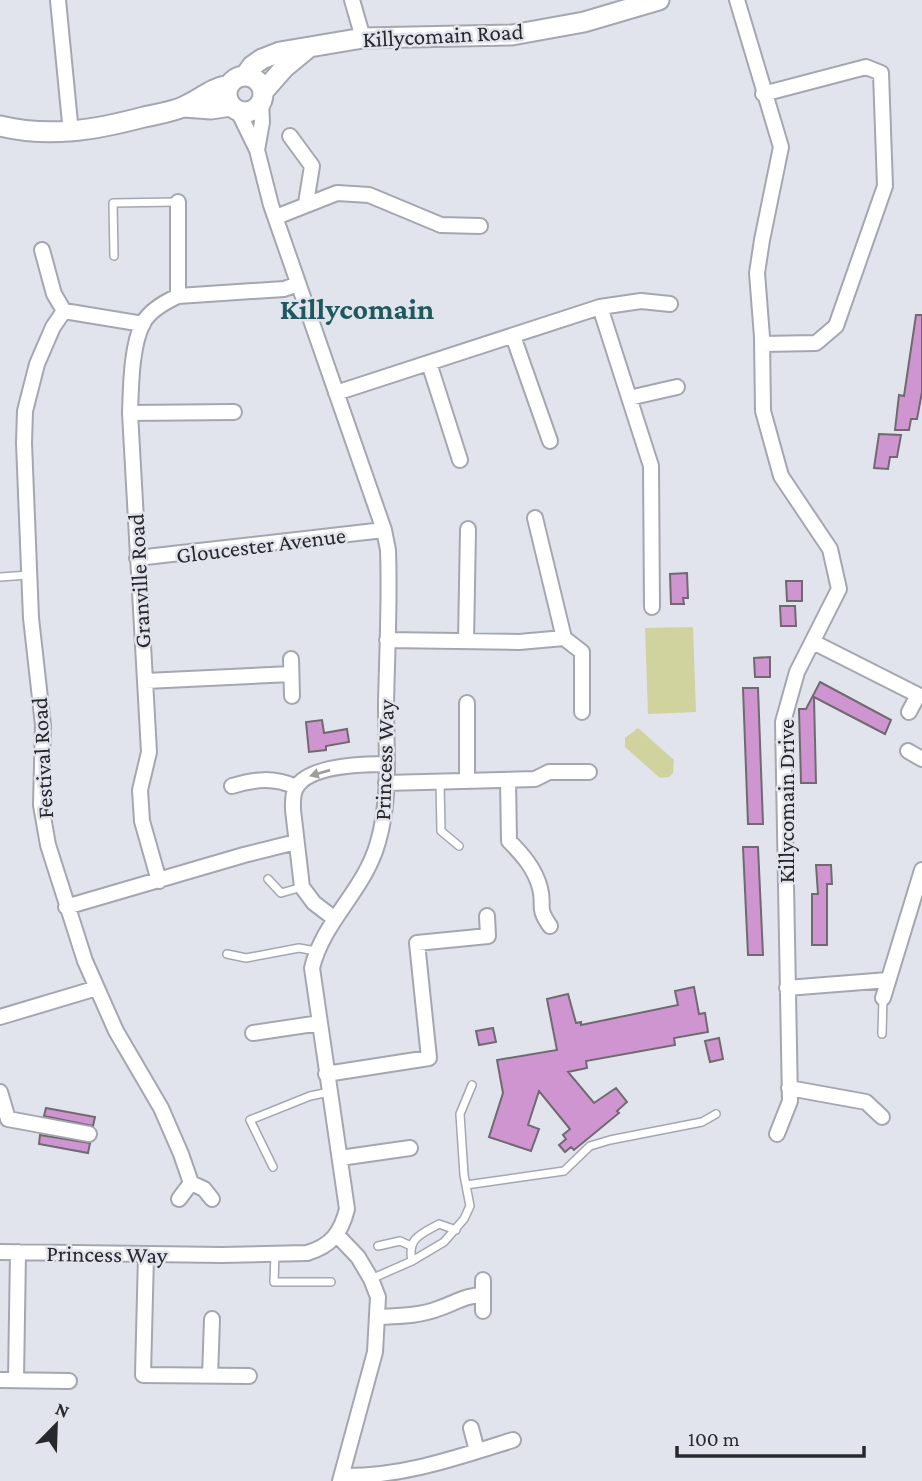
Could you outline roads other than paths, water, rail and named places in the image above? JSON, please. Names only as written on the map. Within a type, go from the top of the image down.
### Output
[{"type":"street","points":[[58,0],[71,133]]},
{"type":"street","points":[[352,0],[363,38]]},
{"type":"street","name":"Killycomain Road","points":[[0,127],[71,133],[184,107],[217,87],[237,80],[262,59],[281,52],[363,38],[512,35],[584,22],[659,0]]},
{"type":"street","name":"Killycomain Drive","points":[[737,0],[780,147],[757,273],[763,411],[781,476],[830,549],[839,589],[797,672],[783,722],[790,1101],[777,1134]]},
{"type":"street","name":"Killycomain Road","points":[[262,97],[284,68],[308,49]]},
{"type":"street","points":[[762,344],[816,343],[836,326],[885,186],[881,73],[866,67],[764,94]]},
{"type":"street","points":[[237,80],[259,82],[262,97],[249,112],[235,108],[227,96],[237,80]]},
{"type":"street","name":"Princess Way","points":[[257,150],[262,122],[262,97]]},
{"type":"street","name":"Killycomain Road","points":[[184,107],[235,108]]},
{"type":"street","name":"Princess Way","points":[[0,1252],[145,1255],[307,1253],[320,1249],[337,1235],[347,1209],[312,968],[316,951],[372,863],[385,814],[388,550],[384,530],[275,217],[257,150],[235,108]]},
{"type":"street","points":[[289,136],[312,166],[306,203]]},
{"type":"street","points":[[275,217],[337,193],[369,195],[441,225],[480,226]]},
{"type":"street","points":[[178,202],[178,296]]},
{"type":"street","points":[[42,250],[54,294],[64,311],[143,324],[164,302],[178,296],[284,289],[298,284]]},
{"type":"street","points":[[336,393],[600,307],[640,301],[670,304]]},
{"type":"street","points":[[600,307],[651,466],[652,607]]},
{"type":"street","name":"Festival Road","points":[[64,311],[53,327],[37,364],[25,411],[31,618],[43,725],[41,805],[48,845],[66,907],[97,988],[116,1031],[161,1108],[191,1182]]},
{"type":"street","name":"Granville Road","points":[[143,324],[131,379],[130,413],[149,752],[139,790],[142,821],[159,881]]},
{"type":"street","points":[[513,336],[550,441]]},
{"type":"street","points":[[429,363],[460,460]]},
{"type":"street","points":[[629,398],[677,387]]},
{"type":"street","points":[[130,413],[234,412]]},
{"type":"street","points":[[535,518],[564,638],[582,652],[582,712]]},
{"type":"street","points":[[466,641],[468,529]]},
{"type":"street","name":"Gloucester Avenue","points":[[137,558],[384,530]]},
{"type":"street","points":[[387,640],[519,642],[564,638]]},
{"type":"street","points":[[813,642],[918,695],[909,712]]},
{"type":"street","points":[[146,681],[291,666],[292,696]]},
{"type":"street","points":[[467,703],[467,781]]},
{"type":"street","points":[[908,751],[922,759]]},
{"type":"street","points":[[335,919],[314,902],[302,887],[293,810],[296,786],[314,773],[362,764],[387,764]]},
{"type":"street","points":[[386,783],[535,779],[549,772],[589,772]]},
{"type":"street","points":[[232,786],[256,779],[283,781],[296,786]]},
{"type":"street","points":[[508,779],[509,841],[529,863],[541,890],[541,912],[550,926]]},
{"type":"street","points":[[66,907],[296,842]]},
{"type":"street","points":[[883,998],[922,870]]},
{"type":"street","points":[[326,1074],[429,1058],[417,943],[488,936],[487,916]]},
{"type":"street","points":[[787,988],[888,980]]},
{"type":"street","points":[[0,1017],[97,988]]},
{"type":"street","points":[[253,1033],[320,1023]]},
{"type":"street","points":[[789,1088],[866,1102],[882,1117]]},
{"type":"street","points":[[0,1093],[8,1119],[89,1133]]},
{"type":"street","points":[[340,1158],[410,1148]]},
{"type":"street","points":[[179,1199],[191,1182],[204,1189],[212,1199]]},
{"type":"street","points":[[337,1235],[358,1257],[378,1297],[375,1352],[341,1479],[414,1470],[513,1440]]},
{"type":"street","points":[[16,1380],[19,1252]]},
{"type":"street","points":[[145,1255],[143,1375],[249,1376]]},
{"type":"street","points":[[378,1317],[412,1315],[439,1309],[483,1288],[484,1311]]},
{"type":"street","points":[[211,1376],[212,1320]]},
{"type":"street","points":[[0,1380],[69,1381]]},
{"type":"street","points":[[471,1428],[477,1451]]},
{"type":"lane","points":[[114,256],[113,203],[178,202]]},
{"type":"lane","points":[[0,577],[29,575]]},
{"type":"lane","points":[[440,782],[441,831],[459,846]]},
{"type":"lane","points":[[268,879],[281,893],[302,887]]},
{"type":"lane","points":[[227,954],[246,958],[299,948],[316,951]]},
{"type":"lane","points":[[882,1034],[883,998]]},
{"type":"lane","points":[[371,1279],[412,1261],[444,1241],[464,1219],[470,1206],[460,1114],[472,1085]]},
{"type":"lane","points":[[274,1167],[250,1120],[310,1096],[329,1092]]},
{"type":"lane","points":[[466,1185],[564,1171],[590,1146],[702,1122],[716,1114]]},
{"type":"lane","points":[[412,1261],[409,1249],[423,1233],[439,1224],[456,1230]]},
{"type":"lane","points":[[378,1246],[400,1241],[411,1246]]},
{"type":"lane","points":[[275,1254],[274,1282],[331,1282]]},
{"type":"district","name":"Killycomain","points":[[357,309]]}]
